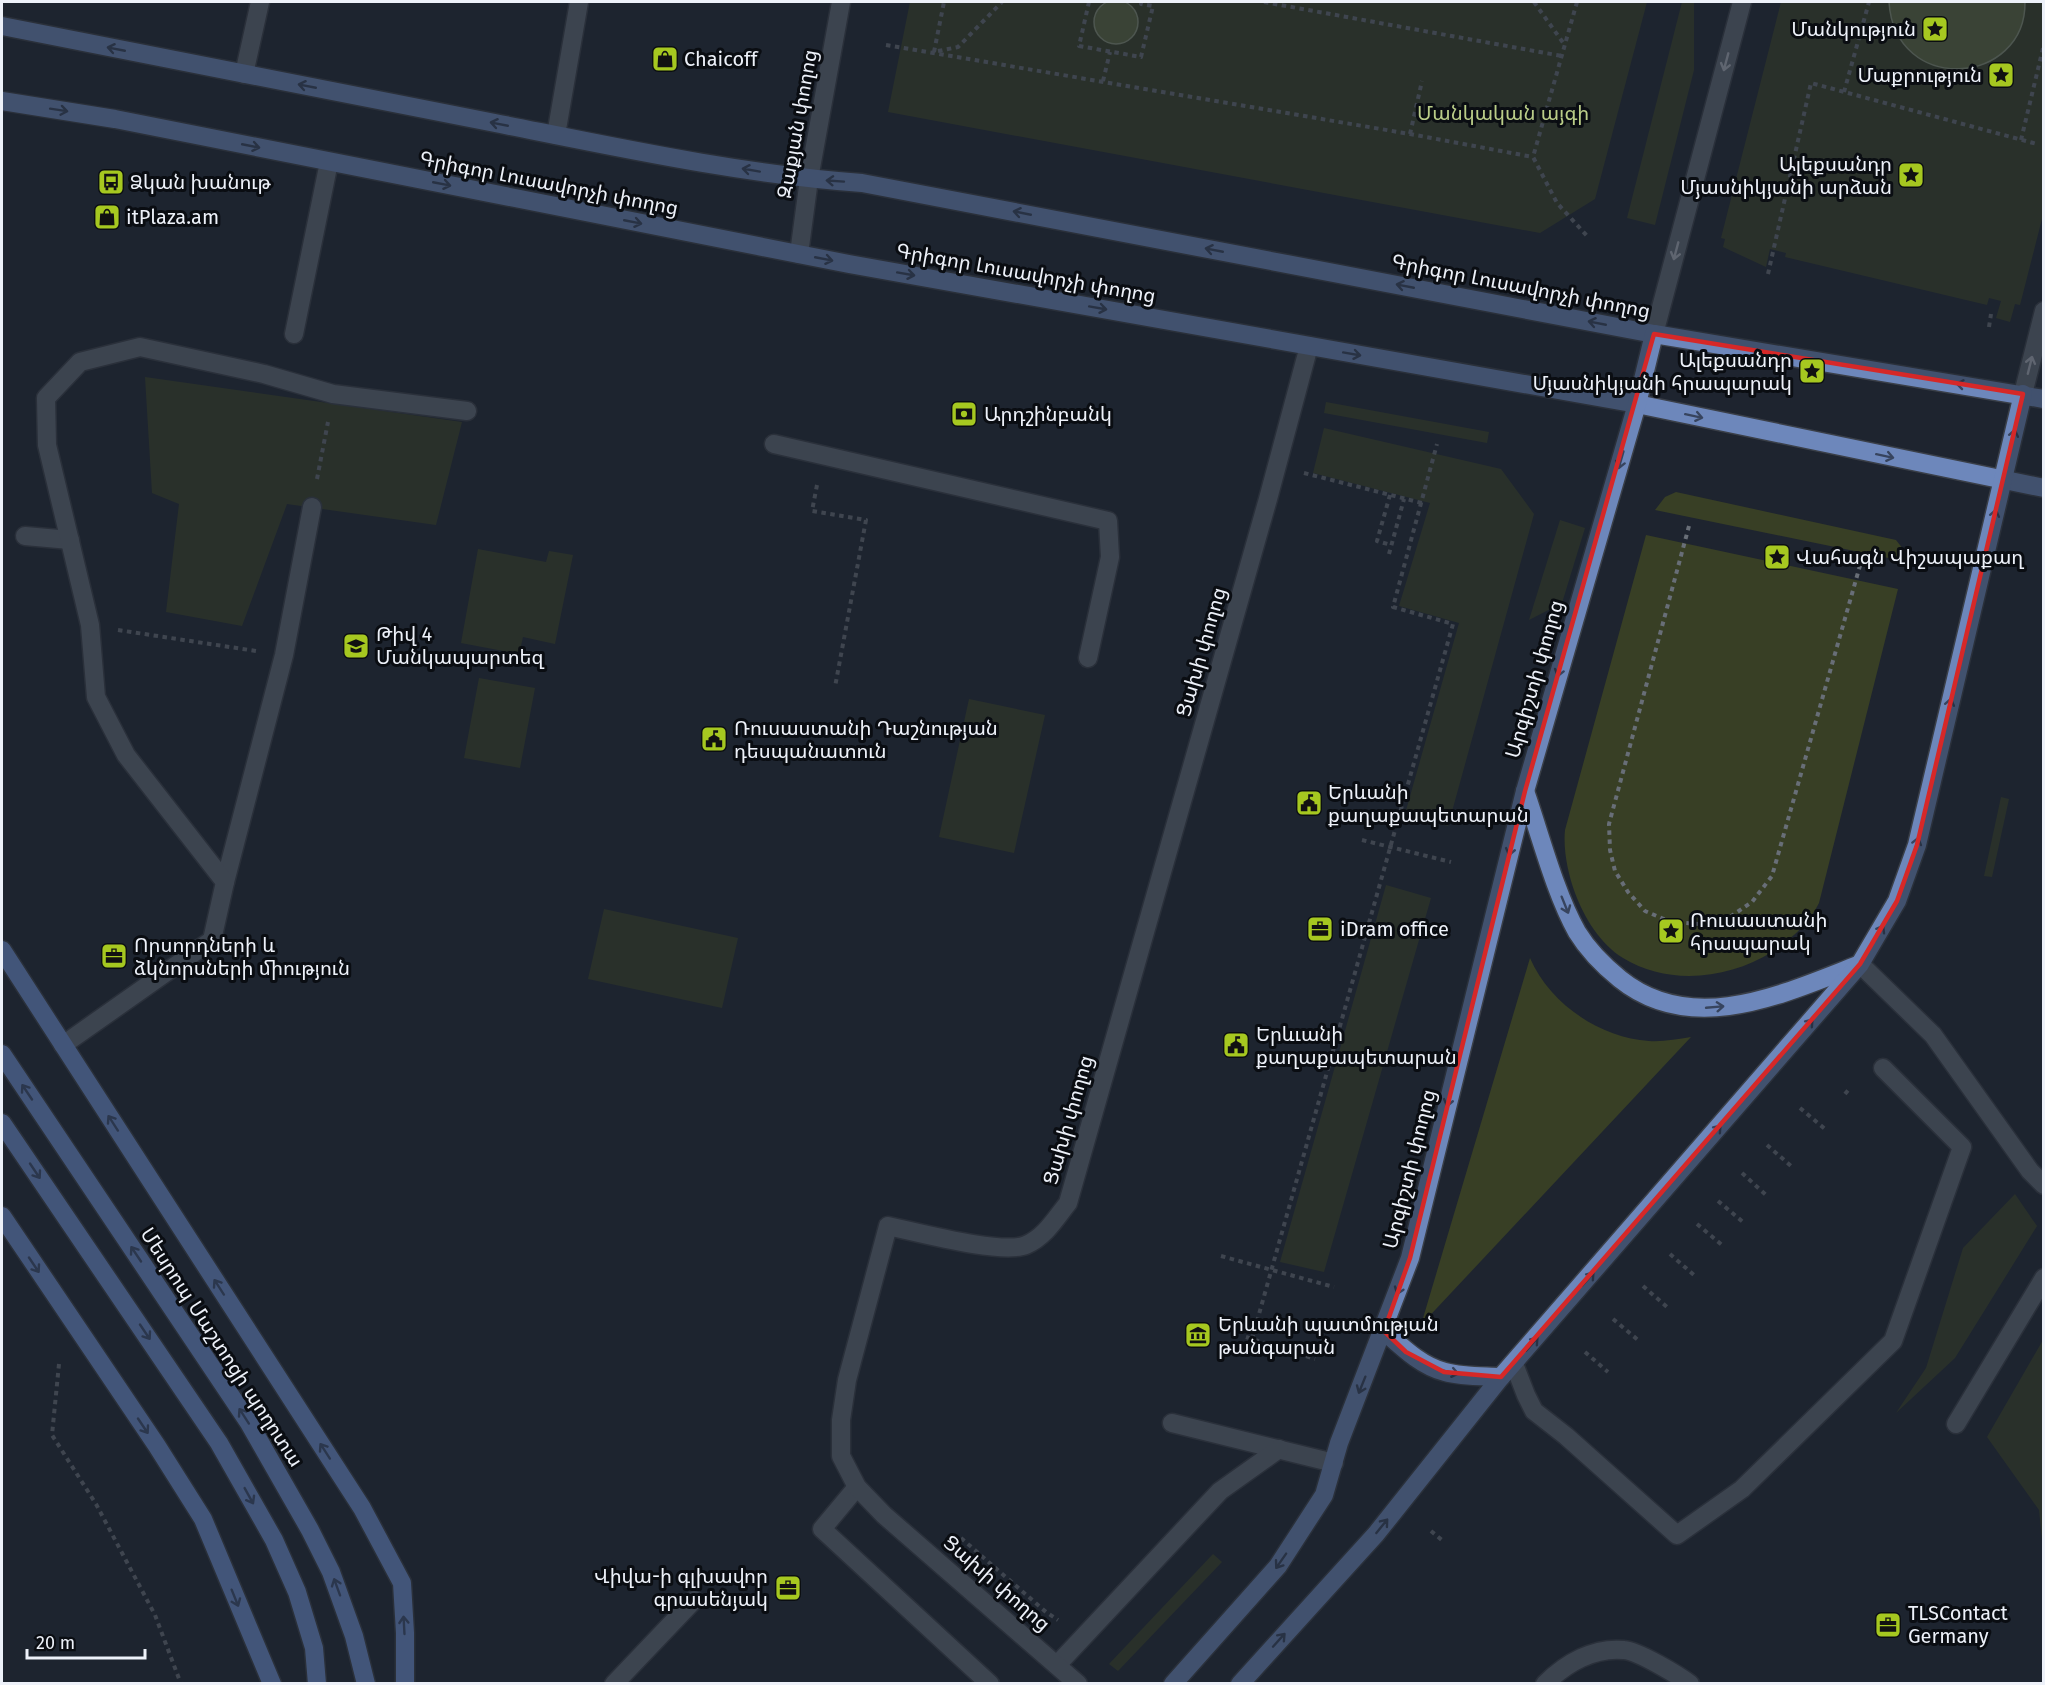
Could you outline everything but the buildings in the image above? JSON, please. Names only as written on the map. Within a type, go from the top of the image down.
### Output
[{"type":"highway","points":[[2,950],[362,1508],[402,1583],[405,1683]]},
{"type":"highway","name":"Մեսրոպ Մաշտոցի պողոտա","points":[[2,1054],[249,1423],[310,1530],[331,1572],[354,1636],[366,1683]]},
{"type":"highway","points":[[2,1123],[219,1443],[274,1540],[297,1592],[314,1648],[317,1683]]},
{"type":"highway","points":[[2,1216],[157,1446],[203,1519],[272,1683]]},
{"type":"main road","name":"Գրիգոր Լուսավորչի փողոց","points":[[2,26],[556,135],[809,179],[862,183],[1654,334],[2043,399]]},
{"type":"main road","name":"Գրիգոր Լուսավորչի փողոց","points":[[2,100],[115,119],[799,254],[1637,404],[2043,488]]},
{"type":"main road","name":"Արգիշտի փողոց","points":[[1173,1683],[1278,1566],[1324,1495],[1339,1443],[1384,1331],[1410,1258],[1525,791],[1637,404],[1654,334]]},
{"type":"main road","points":[[1239,1683],[1376,1534],[1501,1377],[1860,964],[1898,901],[1917,845],[2023,394]]},
{"type":"main road","points":[[1525,791],[1554,876],[1576,930],[1596,957],[1629,986],[1646,996],[1681,1007],[1737,1005],[1780,995],[1860,964]]},
{"type":"main road","points":[[1384,1331],[1406,1352],[1444,1372],[1501,1377]]},
{"type":"street","points":[[244,74],[260,2]]},
{"type":"street","points":[[556,135],[579,2]]},
{"type":"street","name":"Զաքյան փողոց","points":[[799,254],[809,179],[841,2]]},
{"type":"street","points":[[1654,334],[1742,2]]},
{"type":"street","points":[[294,334],[329,162]]},
{"type":"street","points":[[2023,394],[2043,311]]},
{"type":"street","name":"Ցախի փողոց","points":[[1078,1683],[884,1515],[857,1487],[841,1455],[841,1420],[846,1380],[888,1226],[998,1248],[1025,1246],[1045,1233],[1068,1203],[1268,500],[1309,346]]},
{"type":"street","points":[[225,882],[126,755],[96,697],[90,625],[47,445],[46,398],[80,362],[140,348],[264,374],[333,394],[467,411]]},
{"type":"street","points":[[774,444],[1108,521],[1110,557],[1088,658]]},
{"type":"street","points":[[63,1045],[212,940],[284,655],[312,507]]},
{"type":"street","points":[[25,536],[70,540]]},
{"type":"street","points":[[1860,964],[1933,1035],[2030,1171],[2043,1185]]},
{"type":"street","points":[[1514,1364],[1534,1411],[1566,1436],[1677,1535],[1742,1489],[1893,1341],[1962,1147],[1883,1068]]},
{"type":"street","points":[[1956,1424],[2043,1278]]},
{"type":"street","points":[[1172,1423],[1334,1463]]},
{"type":"street","points":[[1057,1665],[1220,1491],[1280,1449]]},
{"type":"street","points":[[857,1487],[822,1528],[990,1683]]},
{"type":"street","points":[[614,1683],[694,1600]]},
{"type":"street","points":[[1545,1683],[1554,1674],[1586,1654],[1625,1650],[1671,1671],[1690,1683]]},
{"type":"path","points":[[934,52],[944,2]]},
{"type":"path","points":[[934,52],[958,47],[1002,2]]},
{"type":"path","points":[[1089,2],[1079,46],[1141,57],[1153,6],[1141,4],[1141,2]]},
{"type":"path","points":[[1264,2],[1562,56]]},
{"type":"path","points":[[1307,9],[1308,2]]},
{"type":"path","points":[[1534,2],[1565,45]]},
{"type":"path","points":[[1577,2],[1533,157],[1557,203],[1588,237]]},
{"type":"path","points":[[1844,92],[1869,2]]},
{"type":"path","points":[[2021,140],[2043,44]]},
{"type":"path","points":[[886,45],[1533,157]]},
{"type":"path","points":[[1103,81],[1110,52]]},
{"type":"path","points":[[1410,134],[1422,81]]},
{"type":"path","points":[[1768,274],[1811,83],[2037,144]]},
{"type":"path","points":[[1989,327],[1991,314]]},
{"type":"path","points":[[1252,1339],[1453,624],[1393,607],[1437,444]]},
{"type":"path","points":[[1302,473],[1422,503]]},
{"type":"path","points":[[1390,495],[1377,541],[1391,545]]},
{"type":"path","points":[[1389,554],[1404,499]]},
{"type":"path","points":[[812,511],[866,520],[835,687]]},
{"type":"path","points":[[1689,526],[1609,824],[1610,850],[1616,871],[1628,892],[1645,911],[1671,922],[1699,924],[1727,919],[1752,902],[1772,876],[1861,562]]},
{"type":"path","points":[[90,625],[284,655]]},
{"type":"path","points":[[1362,840],[1451,861]]},
{"type":"path","points":[[1845,1094],[1850,1088]]},
{"type":"path","points":[[1800,1108],[1825,1129]]},
{"type":"path","points":[[1767,1145],[1791,1166]]},
{"type":"path","points":[[1742,1173],[1766,1195]]},
{"type":"path","points":[[1718,1201],[1743,1222]]},
{"type":"path","points":[[1697,1224],[1722,1245]]},
{"type":"path","points":[[1670,1254],[1695,1275]]},
{"type":"path","points":[[1221,1256],[1334,1287]]},
{"type":"path","points":[[1642,1286],[1667,1307]]},
{"type":"path","points":[[1613,1319],[1638,1340]]},
{"type":"path","points":[[1246,1336],[1315,1359]]},
{"type":"path","points":[[1585,1352],[1608,1372]]},
{"type":"path","points":[[59,1364],[52,1435],[96,1504],[155,1615],[181,1683]]},
{"type":"path","points":[[1431,1531],[1443,1541]]},
{"type":"path","points":[[953,1532],[1046,1612],[1085,1636]]},
{"type":"highlighted area","points":[[1654,334],[2023,394],[1917,845],[1897,901],[1860,964],[1501,1377],[1444,1372],[1406,1352],[1384,1331],[1410,1258],[1525,791]]},
{"type":"green space","name":"Մանկական այգի","points":[[910,2],[1647,2],[1595,199],[1540,233],[888,112]]},
{"type":"green space","points":[[1682,2],[1694,2],[1694,70],[1655,225],[1627,218]]},
{"type":"green space","points":[[1781,2],[2043,2],[2043,215],[2020,305],[2015,304],[2010,322],[1996,318],[2001,301],[1989,298],[1987,305],[1785,257],[1786,253],[1770,249],[1766,267],[1723,247],[1725,239],[1721,238]]},
{"type":"green space","points":[[145,377],[462,422],[436,525],[287,504],[242,626],[166,612],[179,504],[152,493]]},
{"type":"green space","points":[[1326,402],[1489,432],[1487,443],[1324,413]]},
{"type":"green space","points":[[1324,428],[1501,469],[1534,514],[1448,826],[1405,814],[1459,623],[1399,606],[1430,503],[1313,473]]},
{"type":"green space","points":[[1676,492],[1896,540],[1903,549],[1903,561],[1655,510],[1665,497]]},
{"type":"green space","points":[[1560,520],[1585,528],[1562,603],[1529,620]]},
{"type":"green space","points":[[1646,535],[1898,589],[1819,903],[1799,930],[1772,952],[1737,968],[1698,976],[1659,973],[1641,967],[1623,958],[1607,945],[1583,911],[1572,886],[1565,846],[1565,830]]},
{"type":"green space","points":[[478,549],[546,562],[549,551],[573,555],[555,644],[523,637],[519,654],[461,643]]},
{"type":"green space","points":[[479,678],[535,688],[520,768],[464,758]]},
{"type":"green space","points":[[969,699],[1045,715],[1014,853],[939,837]]},
{"type":"green space","points":[[2001,797],[2009,799],[1992,877],[1984,876]]},
{"type":"green space","points":[[1386,885],[1431,898],[1324,1272],[1280,1262]]},
{"type":"green space","points":[[604,909],[738,938],[722,1008],[588,979]]},
{"type":"green space","points":[[1530,958],[1550,990],[1578,1015],[1595,1025],[1612,1033],[1649,1041],[1691,1037],[1421,1325]]},
{"type":"green space","points":[[2015,1194],[2037,1226],[1955,1358],[1896,1413],[1926,1368],[1963,1248]]},
{"type":"green space","points":[[2043,1340],[2044,1549],[2039,1510],[1987,1437]]},
{"type":"green space","points":[[1213,1554],[1222,1562],[1118,1671],[1109,1664]]},
{"type":"shaded area","points":[[1116,0],[1132,6],[1138,22],[1132,38],[1116,44],[1100,38],[1094,22],[1100,6]]},
{"type":"shaded area","points":[[1889,2],[2025,2],[2020,30],[2005,51],[1984,64],[1960,69],[1935,65],[1913,53],[1897,32]]},
{"type":"place","name":"Մանկություն","points":[[1935,29]]},
{"type":"place","name":"Chaicoff","points":[[665,59]]},
{"type":"place","name":"Մաքրություն","points":[[2001,75]]},
{"type":"place","name":"Ալեքսանդր Մյասնիկյանի արձան","points":[[1911,175]]},
{"type":"place","name":"Ձկան խանութ","points":[[111,182]]},
{"type":"place","name":"itPlaza.am","points":[[107,217]]},
{"type":"place","name":"Ալեքսանդր Մյասնիկյանի հրապարակ","points":[[1812,371]]},
{"type":"place","name":"Արդշինբանկ","points":[[964,414]]},
{"type":"place","name":"Վահագն Վիշապաքաղ","points":[[1777,557]]},
{"type":"place","name":"Թիվ 4 Մանկապարտեզ","points":[[356,646]]},
{"type":"place","name":"Ռուսաստանի Դաշնության դեսպանատուն","points":[[714,739]]},
{"type":"place","name":"Երևանի քաղաքապետարան","points":[[1309,803]]},
{"type":"place","name":"iDram office","points":[[1320,929]]},
{"type":"place","name":"Ռուսաստանի հրապարակ","points":[[1671,931]]},
{"type":"place","name":"Որսորդների և ձկնորսների միություն","points":[[114,956]]},
{"type":"place","name":"Երևւանի քաղաքապետարան","points":[[1236,1045]]},
{"type":"place","name":"Երևանի պատմության թանգարան","points":[[1198,1335]]},
{"type":"place","name":"Վիվա-ի գլխավոր գրասենյակ","points":[[788,1588]]},
{"type":"place","name":"TLSContact Germany","points":[[1888,1625]]}]
